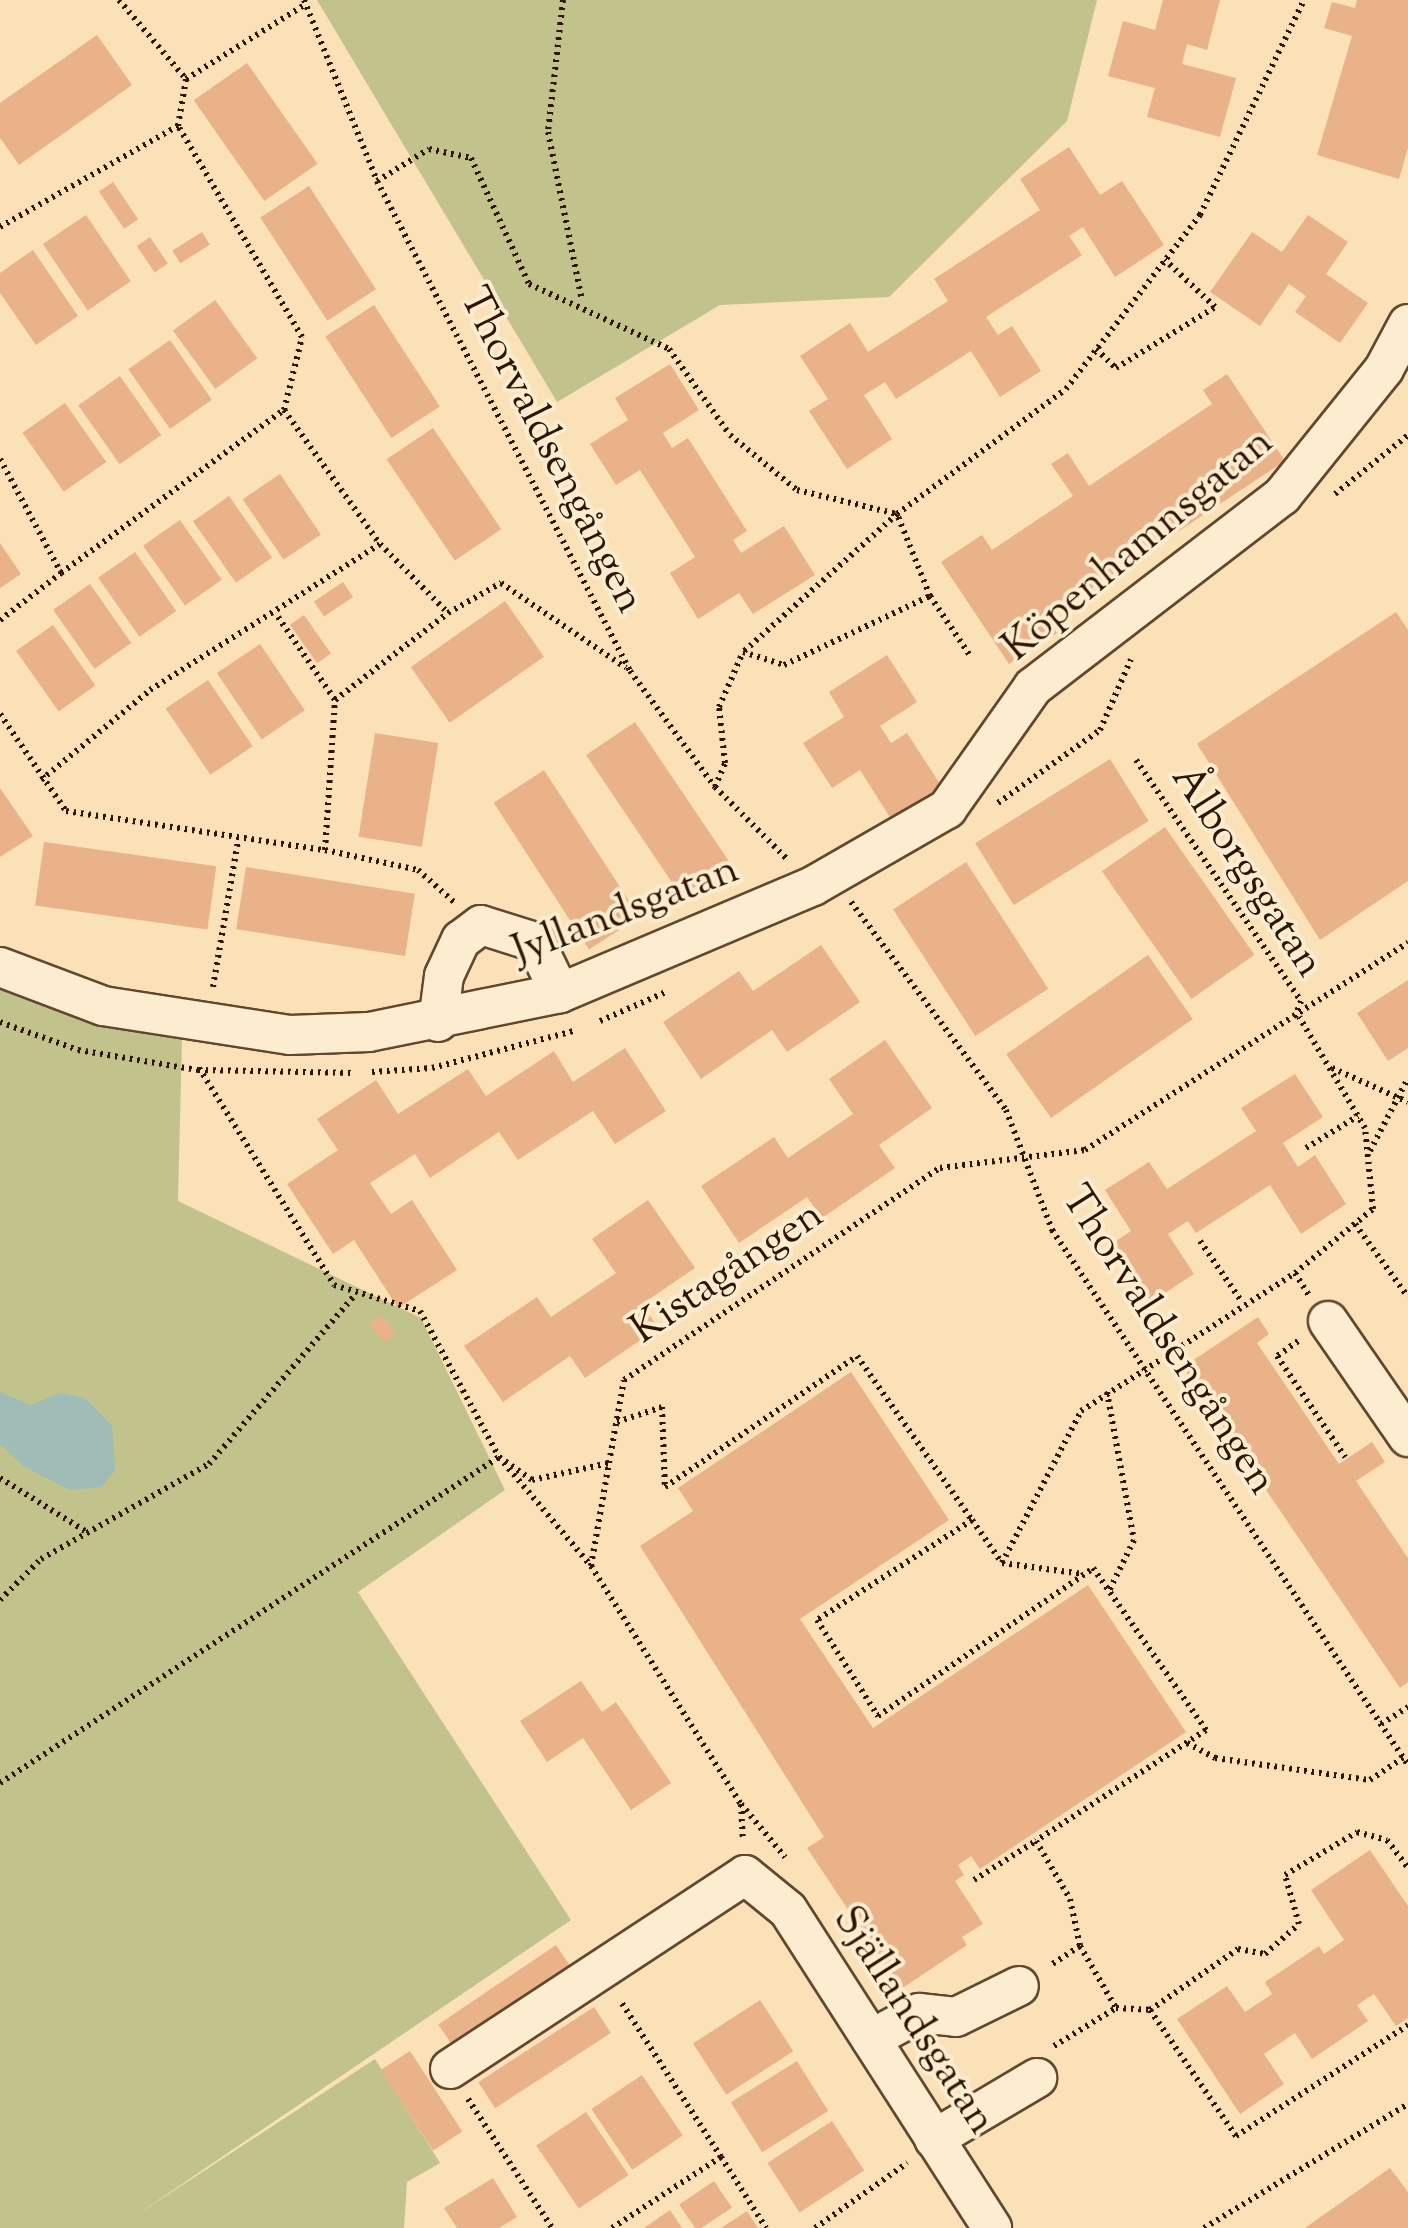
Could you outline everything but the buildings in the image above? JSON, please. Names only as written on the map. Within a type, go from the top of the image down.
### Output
[{"type":"street","name":"Köpenhamnsgatan","points":[[831,892],[947,809],[1033,687],[1282,496],[1384,369],[1408,324]]},
{"type":"street","name":"Jyllandsgatan","points":[[0,966],[103,1006],[207,1024],[290,1034],[438,1022],[560,993],[831,892]]},
{"type":"street","points":[[438,1022],[444,976],[461,940],[482,926],[535,942],[560,993]]},
{"type":"street","points":[[1328,1321],[1408,1437]]},
{"type":"street","points":[[450,2069],[745,1874]]},
{"type":"street","name":"Själlandsgatan","points":[[745,1874],[788,1910],[871,2040],[922,2150],[992,2228]]},
{"type":"street","points":[[871,2040],[919,2013],[956,2016],[1019,1986]]},
{"type":"street","points":[[922,2150],[1036,2078]]},
{"type":"path","points":[[119,0],[186,78]]},
{"type":"path","points":[[563,0],[548,132],[582,302]]},
{"type":"path","points":[[715,786],[725,763],[720,706],[743,652],[896,514],[1066,388],[1200,215],[1304,0]]},
{"type":"path","points":[[0,620],[284,410],[302,337],[178,126],[186,78],[305,2]]},
{"type":"path","name":"Thorvaldsengången","points":[[305,2],[378,181],[630,670],[715,786],[831,892],[1006,1110],[1052,1230],[1406,1762]]},
{"type":"path","points":[[0,237],[178,126]]},
{"type":"path","points":[[378,181],[429,149],[471,158],[529,284],[582,302],[668,350],[730,435],[797,490],[896,514]]},
{"type":"path","points":[[0,228],[13,228]]},
{"type":"path","points":[[1096,350],[1116,368],[1215,307],[1165,260]]},
{"type":"path","points":[[284,410],[380,544],[448,613]]},
{"type":"path","points":[[1331,497],[1408,435]]},
{"type":"path","points":[[0,459],[61,573]]},
{"type":"path","points":[[896,514],[930,596],[968,654]]},
{"type":"path","points":[[41,780],[150,690],[278,617],[380,544]]},
{"type":"path","points":[[336,700],[448,613],[501,582],[630,670]]},
{"type":"path","points":[[743,652],[784,665],[930,596]]},
{"type":"path","points":[[278,617],[336,700],[325,850]]},
{"type":"path","points":[[990,808],[1100,730],[1132,658],[1147,646]]},
{"type":"path","points":[[0,714],[41,780],[66,811],[238,840],[325,850],[418,870],[482,926]]},
{"type":"path","name":"Ålborgsgatan","points":[[1136,760],[1300,1001],[1297,1018]]},
{"type":"path","points":[[238,840],[198,1070],[334,1285],[354,1296],[420,1311],[500,1457],[591,1566],[741,1804],[745,1874]]},
{"type":"path","points":[[831,892],[864,888]]},
{"type":"path","name":"Kistagången","points":[[591,1566],[624,1380],[940,1168],[1085,1150],[1297,1018],[1408,943]]},
{"type":"path","points":[[1002,1563],[1082,1412],[1142,1364],[1242,1302],[1373,1209],[1370,1152],[1358,1116],[1297,1018]]},
{"type":"path","points":[[0,1022],[78,1050],[198,1070]]},
{"type":"path","points":[[1331,1068],[1395,1091],[1408,1102]]},
{"type":"path","points":[[1370,1152],[1395,1091],[1408,1078]]},
{"type":"path","points":[[1306,1148],[1358,1116]]},
{"type":"path","points":[[1355,1224],[1408,1297]]},
{"type":"path","points":[[1200,1241],[1242,1302]]},
{"type":"path","points":[[0,1600],[85,1531],[209,1464],[354,1296]]},
{"type":"path","points":[[1328,1321],[1276,1356],[1346,1457]]},
{"type":"path","points":[[617,1422],[662,1406],[665,1487],[857,1356],[1002,1563],[1083,1574]]},
{"type":"path","points":[[1107,1392],[1134,1540],[1109,1591]]},
{"type":"path","points":[[500,1457],[532,1480],[610,1463]]},
{"type":"path","points":[[0,1783],[500,1457]]},
{"type":"path","points":[[0,1478],[85,1531]]},
{"type":"path","points":[[972,1520],[817,1620],[878,1716],[1093,1568],[1206,1730],[974,1880]]},
{"type":"path","points":[[1381,1724],[1408,1707]]},
{"type":"path","points":[[1186,1742],[1214,1758],[1370,1780],[1406,1762]]},
{"type":"path","points":[[1036,2078],[1026,2063],[1116,2008],[1150,2010],[1238,1949],[1265,1954],[1299,1924],[1285,1874],[1357,1832],[1387,1840],[1408,1868]]},
{"type":"path","points":[[1036,1841],[1070,1899],[1080,1946],[1116,2008]]},
{"type":"path","points":[[1019,1986],[1080,1946]]},
{"type":"path","points":[[600,1970],[766,2228]]},
{"type":"path","points":[[1150,2010],[1236,2136],[1408,2026]]},
{"type":"path","points":[[450,2069],[552,2228]]},
{"type":"path","points":[[1204,2228],[1408,2104]]},
{"type":"path","points":[[815,2228],[922,2150]]},
{"type":"path","points":[[612,2228],[722,2157]]},
{"type":"green space","points":[[317,0],[1097,0],[1067,121],[889,297],[720,305],[557,402]]},
{"type":"green space","points":[[0,982],[182,1039],[178,1201],[421,1318],[505,1490],[358,1592],[571,1920],[135,2216],[375,2059],[440,2163],[407,2182],[404,2228],[0,2228]]},
{"type":"water","points":[[0,1392],[31,1405],[60,1393],[85,1398],[112,1426],[115,1471],[101,1487],[70,1490],[23,1466],[0,1444]]}]
